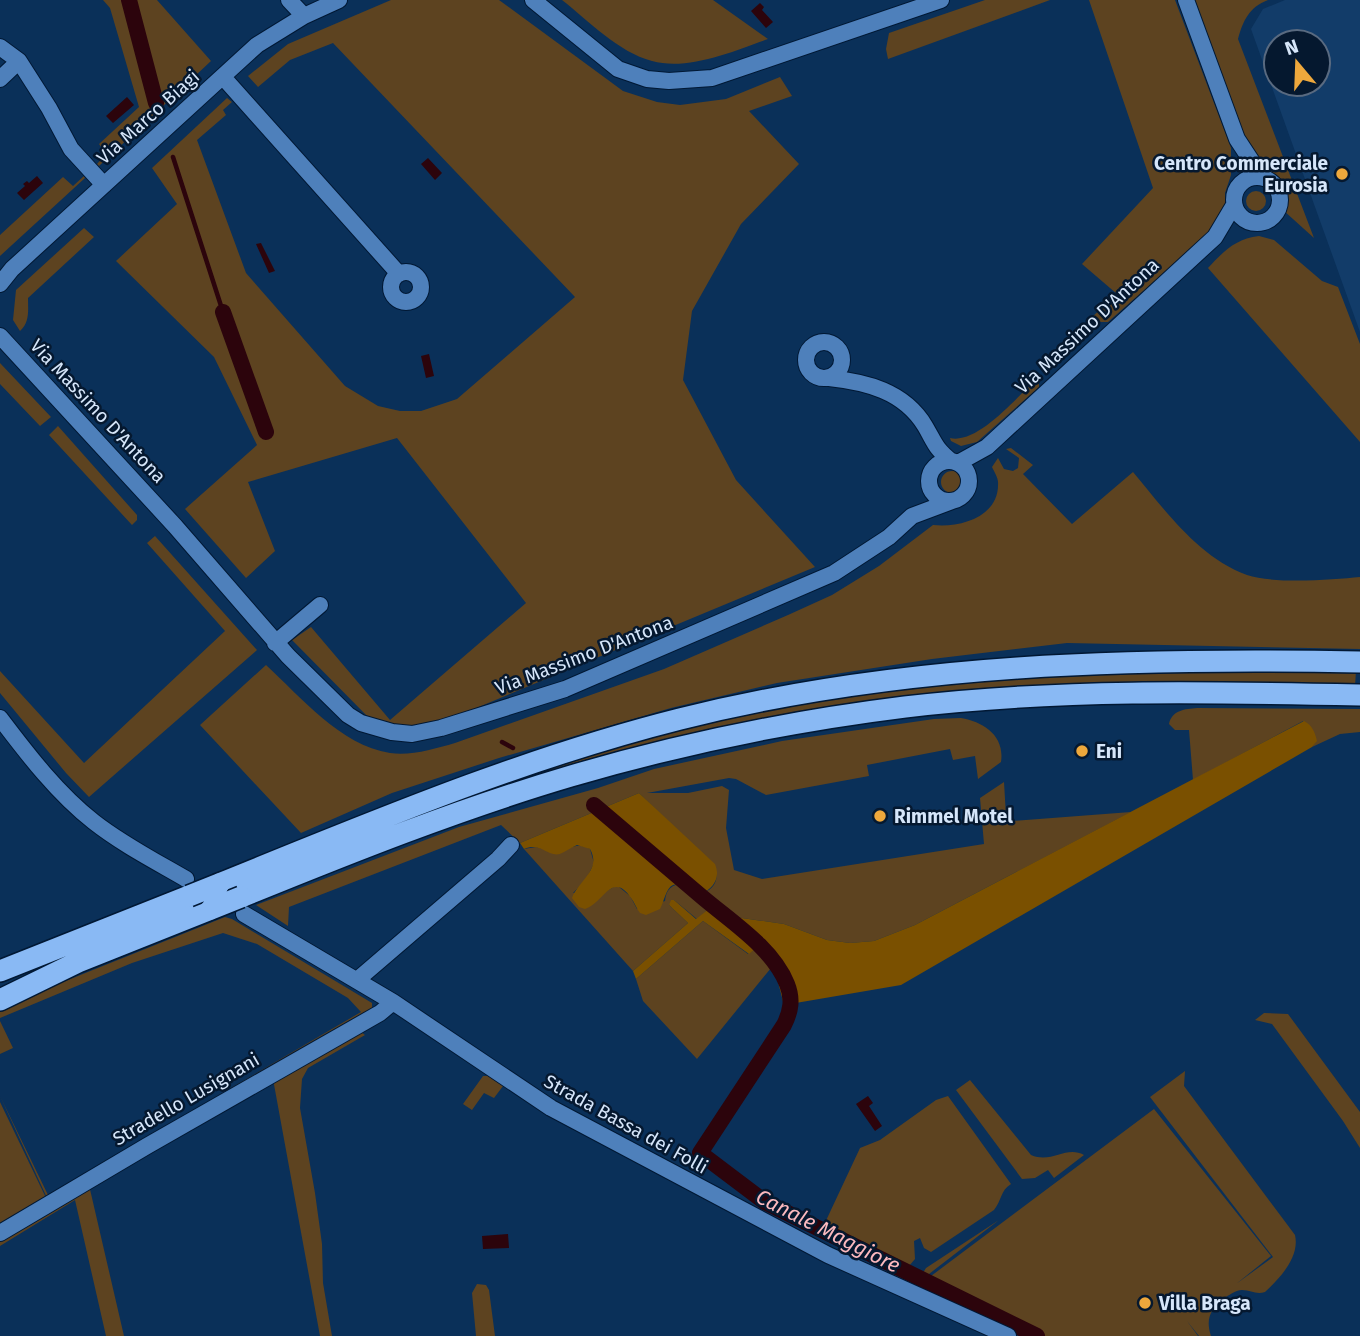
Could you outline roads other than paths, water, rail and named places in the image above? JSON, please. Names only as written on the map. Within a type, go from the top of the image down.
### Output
[{"type":"highway","points":[[0,970],[34,958],[188,888],[219,884],[404,809],[527,764],[656,726],[765,700],[898,679],[1032,666],[1180,661],[1360,662]]},
{"type":"highway","points":[[0,993],[211,909],[242,905],[436,821],[536,787],[663,751],[783,726],[917,705],[1058,694],[1179,691],[1360,695]]},
{"type":"highway","points":[[0,1000],[78,962]]},
{"type":"street","points":[[289,0],[304,16]]},
{"type":"street","name":"Via Marco Biagi","points":[[0,284],[12,269],[257,45],[304,16],[339,0]]},
{"type":"street","points":[[533,0],[618,69],[647,79],[669,81],[712,78],[904,5],[941,0]]},
{"type":"street","points":[[1186,0],[1237,139],[1262,177]]},
{"type":"street","points":[[0,47],[19,61],[71,149],[104,186]]},
{"type":"street","points":[[0,79],[19,61]]},
{"type":"street","points":[[223,77],[399,274]]},
{"type":"street","points":[[1237,139],[1238,186],[1234,205],[1240,216],[1252,222],[1268,220],[1274,216],[1280,203],[1278,189],[1268,179],[1246,178],[1238,186]]},
{"type":"street","name":"Via Massimo D'Antona","points":[[912,516],[938,464],[955,462],[987,447],[1215,237],[1234,205]]},
{"type":"street","name":"Via Massimo D'Antona","points":[[1215,237],[1252,222]]},
{"type":"street","name":"Via Massimo D'Antona","points":[[0,336],[175,526],[275,642],[348,715],[361,723],[392,732],[412,734],[441,728],[565,689],[835,573],[889,537],[912,516],[963,495],[987,447]]},
{"type":"street","points":[[861,382],[842,361],[839,350],[830,343],[812,346],[806,357],[808,369],[817,377],[861,382],[910,405],[931,441],[930,477],[934,495],[952,501]]},
{"type":"street","points":[[829,378],[839,372],[842,361]]},
{"type":"street","points":[[931,441],[967,472],[969,484]]},
{"type":"street","points":[[275,642],[320,605]]},
{"type":"street","points":[[0,718],[51,780],[86,815],[188,888]]},
{"type":"street","points":[[357,981],[511,845]]},
{"type":"street","name":"Strada Bassa dei Folli","points":[[242,905],[393,1002],[523,1091],[566,1116],[850,1265],[1008,1336]]},
{"type":"street","name":"Stradello Lusignani","points":[[0,1233],[158,1139],[380,1013],[393,1002]]},
{"type":"waterway","points":[[129,0],[156,103]]},
{"type":"waterway","points":[[173,157],[223,312]]},
{"type":"waterway","points":[[223,312],[266,432]]},
{"type":"waterway","points":[[502,742],[513,748]]},
{"type":"waterway","name":"Canale Maggiore","points":[[594,805],[761,946],[780,971],[789,989],[790,1005],[784,1025],[700,1153],[765,1202],[1037,1336]]},
{"type":"place","name":"Centro Commerciale Eurosia","points":[[1342,174]]},
{"type":"place","name":"Eni","points":[[1082,751]]},
{"type":"place","name":"Rimmel Motel","points":[[880,816]]},
{"type":"place","name":"Villa Braga","points":[[1145,1303]]}]
